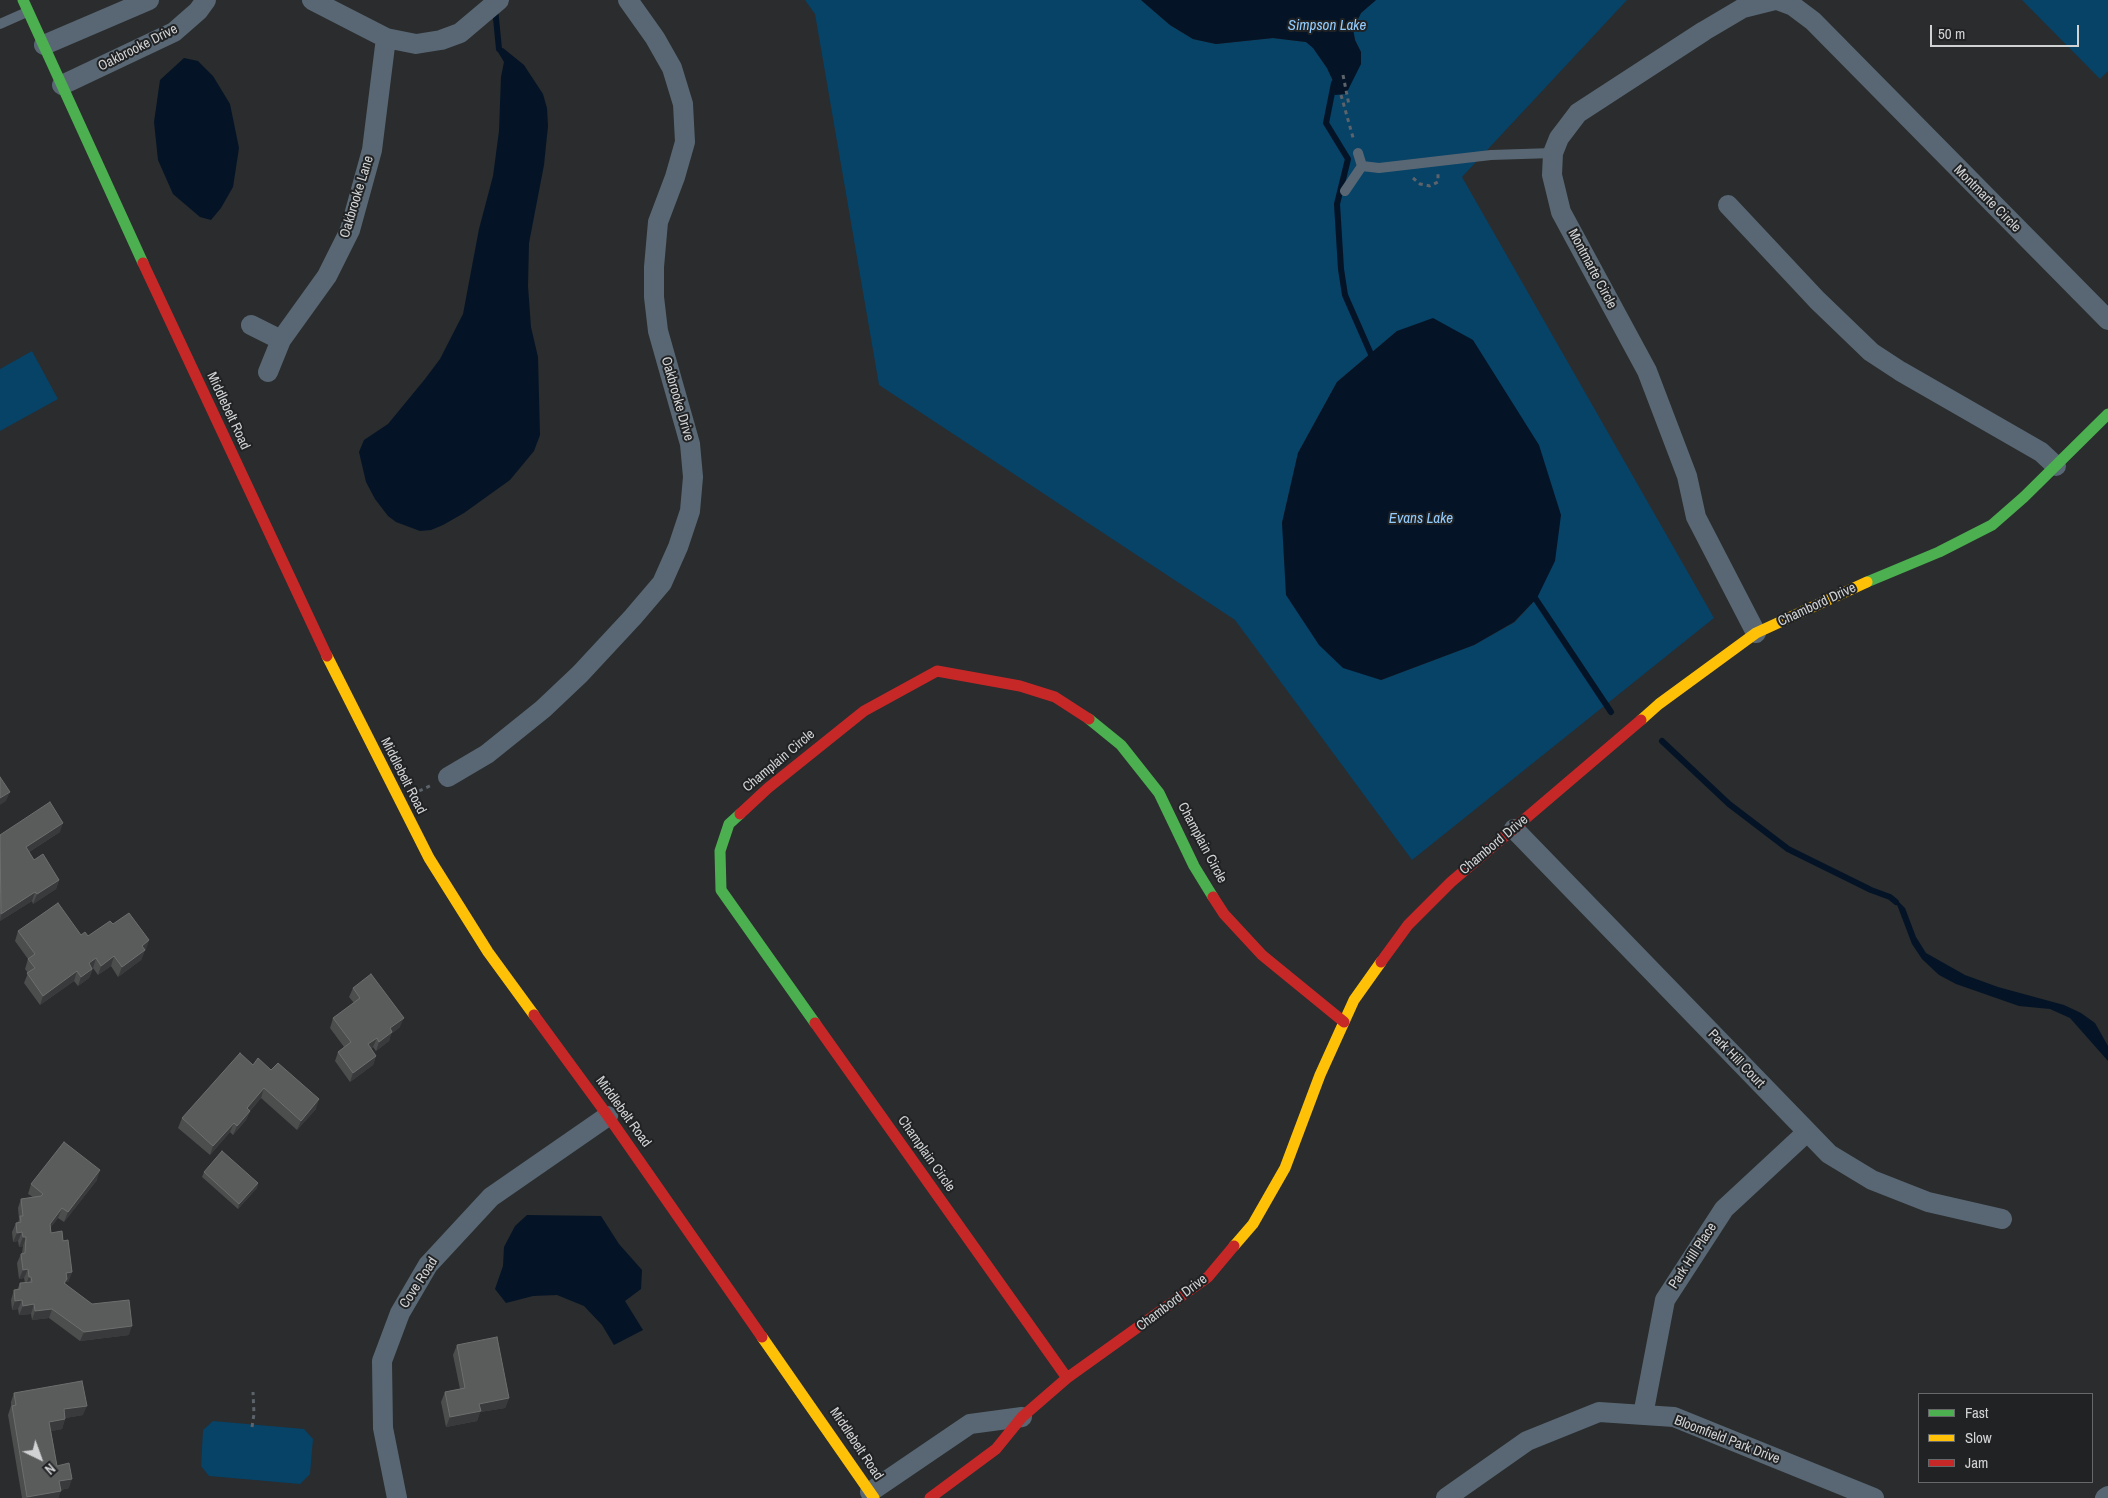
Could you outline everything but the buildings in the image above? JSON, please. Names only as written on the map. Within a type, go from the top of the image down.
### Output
[{"type":"street","name":"Middlebelt Road","points":[[23,0],[305,611],[398,801],[430,858],[488,952],[608,1116],[872,1495]]},
{"type":"street","points":[[44,45],[148,0]]},
{"type":"street","name":"Oakbrooke Drive","points":[[62,85],[174,32],[198,11],[206,0]]},
{"type":"street","points":[[312,0],[386,38],[416,44],[441,40],[460,33],[499,0]]},
{"type":"street","name":"Oakbrooke Drive","points":[[448,776],[487,754],[543,709],[580,674],[633,617],[662,583],[678,547],[690,511],[692,477],[690,444],[658,331],[654,297],[654,267],[658,222],[675,178],[685,142],[683,104],[672,68],[655,38],[628,0]]},
{"type":"street","name":"Montmarte Circle","points":[[1756,633],[1696,517],[1687,476],[1647,371],[1561,212],[1552,175],[1553,152],[1559,138],[1578,113],[1704,31],[1743,8],[1776,0],[1793,6],[1813,20],[2108,320]]},
{"type":"street","name":"Oakbrooke Lane","points":[[268,372],[282,340],[326,276],[350,230],[372,150],[386,38]]},
{"type":"street","points":[[1728,205],[1816,300],[1872,352],[1900,371],[2042,452],[2056,466]]},
{"type":"street","points":[[251,325],[282,340]]},
{"type":"street","name":"Chambord Drive","points":[[930,1498],[996,1449],[1022,1417],[1067,1378],[1208,1277],[1253,1224],[1285,1168],[1320,1075],[1354,1000],[1408,926],[1451,882],[1659,704],[1756,633],[1862,584],[1939,552],[1992,525],[2024,497],[2108,414]]},
{"type":"street","name":"Champlain Circle","points":[[1067,1378],[724,896],[721,890],[720,850],[729,824],[768,788],[864,711],[937,671],[1020,686],[1055,697],[1083,714],[1121,745],[1159,793],[1194,866],[1224,914],[1262,955],[1344,1022]]},
{"type":"street","name":"Park Hill Court","points":[[1514,830],[1829,1154],[1872,1180],[1928,1202],[2002,1220]]},
{"type":"street","name":"Cove Road","points":[[397,1498],[383,1428],[382,1361],[400,1312],[428,1264],[491,1197],[608,1116]]},
{"type":"street","name":"Park Hill Place","points":[[1643,1415],[1665,1300],[1724,1209],[1807,1132]]},
{"type":"street","name":"Bloomfield Park Drive","points":[[1446,1498],[1527,1441],[1599,1412],[1674,1418],[1874,1498]]},
{"type":"street","points":[[872,1495],[970,1424],[1022,1417]]},
{"type":"street","points":[[2104,1498],[2108,1496]]},
{"type":"lane","points":[[0,24],[28,12]]},
{"type":"lane","points":[[1362,166],[1379,168],[1491,155],[1553,152]]},
{"type":"lane","points":[[1358,153],[1362,166]]},
{"type":"lane","points":[[1345,191],[1362,166]]},
{"type":"path","points":[[1343,75],[1349,105]]},
{"type":"path","points":[[1341,94],[1358,153]]},
{"type":"path","points":[[398,801],[448,776]]},
{"type":"path","points":[[252,1426],[254,1414],[253,1392]]},
{"type":"shaded area","points":[[805,0],[1141,0],[1170,25],[1193,39],[1216,44],[1273,38],[1306,42],[1313,47],[1327,68],[1334,83],[1335,94],[1361,64],[1361,52],[1355,40],[1353,29],[1361,13],[1376,0],[1627,0],[1462,177],[1714,618],[1412,860],[1235,620],[879,385],[815,14]],"holes":[[[1397,331],[1537,598],[1515,622],[1474,645],[1381,680],[1282,523],[1298,453],[1337,382]]]},
{"type":"shaded area","points":[[2022,0],[2108,0],[2108,71],[2100,79]]},
{"type":"shaded area","points":[[32,351],[58,399],[0,431],[0,369]]},
{"type":"shaded area","points":[[213,1421],[304,1429],[313,1439],[310,1474],[300,1484],[209,1476],[201,1466],[203,1430]]},
{"type":"water","name":"Simpson Lake","points":[[1141,0],[1376,0],[1361,13],[1353,29],[1355,40],[1361,52],[1361,64],[1346,94],[1335,95],[1334,83],[1327,68],[1313,48],[1306,42],[1273,38],[1216,44],[1193,39],[1170,25]]},
{"type":"water","points":[[503,48],[524,65],[543,94],[547,108],[548,126],[544,165],[529,243],[528,286],[531,327],[538,357],[540,435],[534,451],[510,480],[464,513],[443,525],[431,530],[420,531],[396,522],[388,516],[375,499],[366,482],[359,452],[364,440],[388,424],[425,379],[440,359],[463,314],[479,229],[493,176],[499,131],[501,77],[504,62],[498,52],[499,49]]},
{"type":"water","points":[[184,58],[198,61],[213,76],[230,104],[239,148],[233,187],[221,208],[211,220],[200,217],[173,194],[158,160],[154,122],[160,80]]},
{"type":"water","name":"Evans Lake","points":[[1433,318],[1473,340],[1539,445],[1561,515],[1555,561],[1537,598],[1514,622],[1474,645],[1381,680],[1343,668],[1319,645],[1286,595],[1282,523],[1298,453],[1337,382],[1397,331]]},
{"type":"water","points":[[1898,901],[1905,908],[1916,937],[1926,953],[1965,975],[1998,987],[2064,1005],[2081,1013],[2095,1023],[2108,1046],[2108,1061],[2070,1018],[2050,1009],[2019,1006],[1956,984],[1939,975],[1922,959],[1912,944],[1896,902]]},
{"type":"water","points":[[527,1215],[601,1216],[619,1244],[642,1270],[641,1289],[625,1301],[643,1330],[614,1345],[602,1325],[584,1306],[557,1295],[533,1296],[506,1303],[495,1289],[503,1266],[504,1247],[515,1226]]},
{"type":"waterway","points":[[495,8],[499,49]]},
{"type":"waterway","points":[[1334,83],[1326,123],[1348,159],[1337,204],[1341,269],[1345,295],[1374,361]]},
{"type":"waterway","points":[[1531,592],[1611,712]]},
{"type":"waterway","points":[[1662,741],[1729,804],[1788,849],[1871,890],[1890,897],[1896,902]]},
{"type":"traffic: fast","points":[[23,0],[143,263]]},
{"type":"traffic: fast","points":[[1867,582],[1939,552],[1992,525],[2024,497],[2108,414]]},
{"type":"traffic: fast","points":[[1089,719],[1121,745],[1159,793],[1194,866],[1213,897]]},
{"type":"traffic: fast","points":[[740,814],[729,824],[720,851],[721,890],[815,1023]]},
{"type":"traffic: slow","points":[[1641,720],[1659,704],[1756,633],[1867,582]]},
{"type":"traffic: slow","points":[[327,656],[429,858],[488,952],[534,1015]]},
{"type":"traffic: slow","points":[[1234,1246],[1253,1224],[1285,1168],[1320,1075],[1354,1000],[1381,962]]},
{"type":"traffic: slow","points":[[762,1337],[874,1498]]},
{"type":"traffic: jam","points":[[143,263],[327,656]]},
{"type":"traffic: jam","points":[[740,814],[768,788],[864,711],[937,671],[1020,686],[1055,697],[1089,719]]},
{"type":"traffic: jam","points":[[1381,962],[1408,925],[1451,882],[1641,720]]},
{"type":"traffic: jam","points":[[1213,897],[1224,914],[1262,955],[1344,1022]]},
{"type":"traffic: jam","points":[[534,1015],[608,1116],[762,1337]]},
{"type":"traffic: jam","points":[[815,1023],[1067,1378]]},
{"type":"traffic: jam","points":[[930,1498],[996,1449],[1022,1417],[1067,1378],[1208,1277],[1234,1246]]}]
